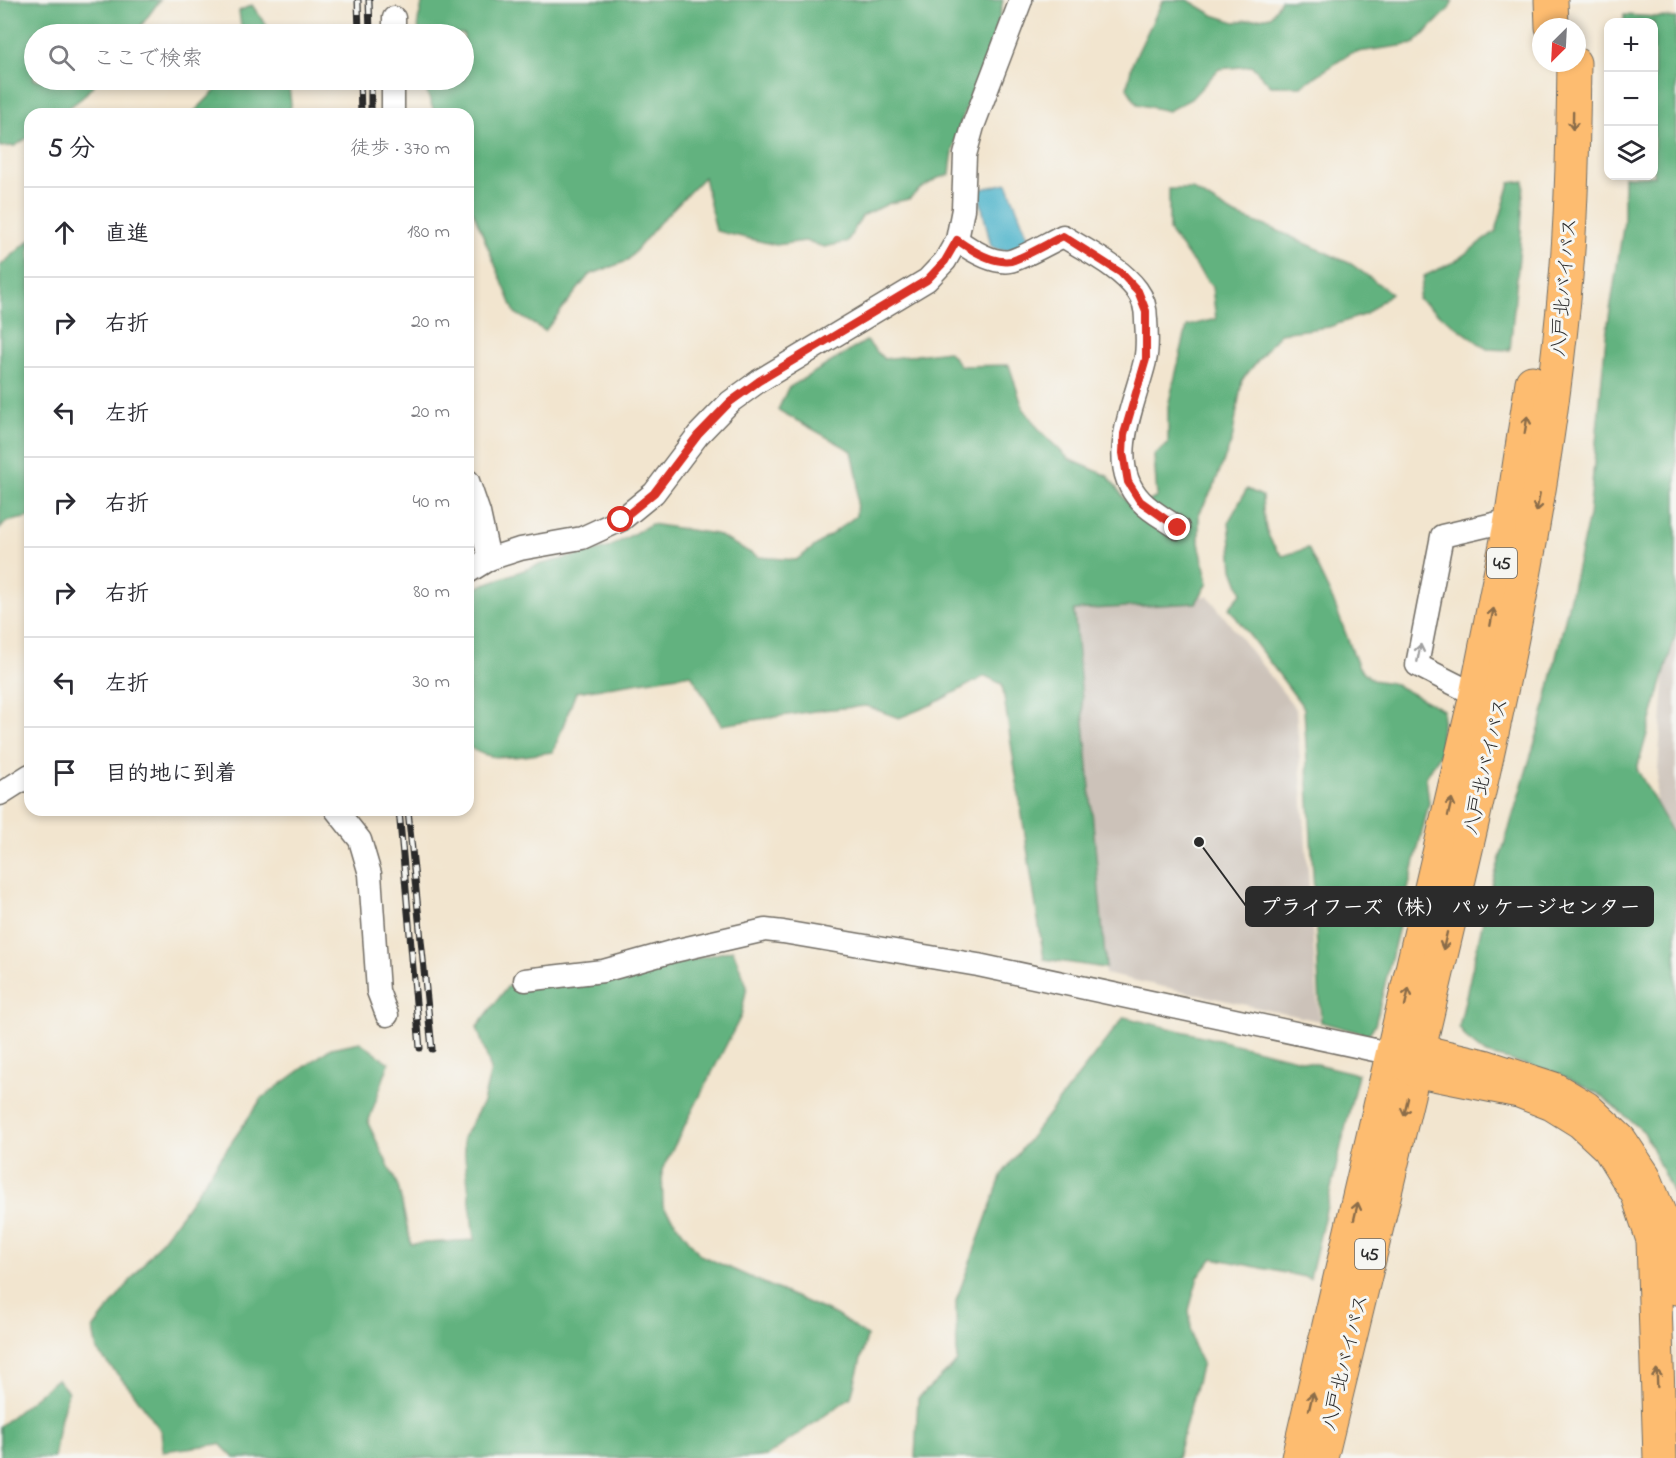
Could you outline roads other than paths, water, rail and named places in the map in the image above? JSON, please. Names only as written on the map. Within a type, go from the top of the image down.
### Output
[{"type":"highway","points":[[1551,0],[1552,18]]},
{"type":"highway","points":[[1574,0],[1574,18]]},
{"type":"highway","name":"八戸北バイパス","points":[[1321,1458],[1409,1058],[1511,520],[1532,382],[1546,260],[1552,72]]},
{"type":"highway","name":"八戸北バイパス","points":[[1298,1458],[1409,1058],[1493,733],[1540,492],[1566,276],[1574,72]]},
{"type":"highway","points":[[1409,1058],[1484,1066],[1554,1089],[1586,1108],[1620,1140],[1644,1176],[1666,1230],[1676,1288]]},
{"type":"highway","points":[[1409,1058],[1527,1094],[1552,1104],[1581,1122],[1609,1148],[1638,1195],[1653,1240],[1660,1458]]},
{"type":"street","points":[[474,568],[489,559],[520,549],[582,538],[621,520],[654,493],[698,435],[730,402],[759,381],[927,280],[945,261],[957,240],[963,209],[965,154],[972,126],[1021,0]]},
{"type":"street","points":[[393,90],[393,108]]},
{"type":"street","points":[[957,240],[970,249],[994,259],[1011,261],[1063,236],[1121,273],[1138,291],[1146,311],[1146,359],[1124,434],[1123,453],[1126,472],[1128,482],[1140,501],[1178,528]]},
{"type":"street","points":[[474,498],[489,559]]},
{"type":"street","points":[[1476,695],[1417,665],[1442,536],[1511,520]]},
{"type":"street","points":[[0,794],[24,779]]},
{"type":"street","points":[[341,816],[360,840],[370,873],[378,991],[387,1015]]},
{"type":"street","points":[[525,980],[603,971],[674,951],[765,930],[978,965],[1409,1058]]},
{"type":"water","points":[[1007,183],[1030,242],[1010,250],[1001,250],[991,246],[978,190]]},
{"type":"railway","points":[[358,0],[359,24]]},
{"type":"railway","points":[[369,0],[370,24]]},
{"type":"railway","points":[[360,90],[361,108]]},
{"type":"railway","points":[[371,90],[371,108]]},
{"type":"railway","points":[[400,816],[420,1048]]},
{"type":"railway","points":[[409,816],[432,1049]]},
{"type":"place","name":"プライフーズ（株） パッケージセンター","points":[[1199,842]]}]
